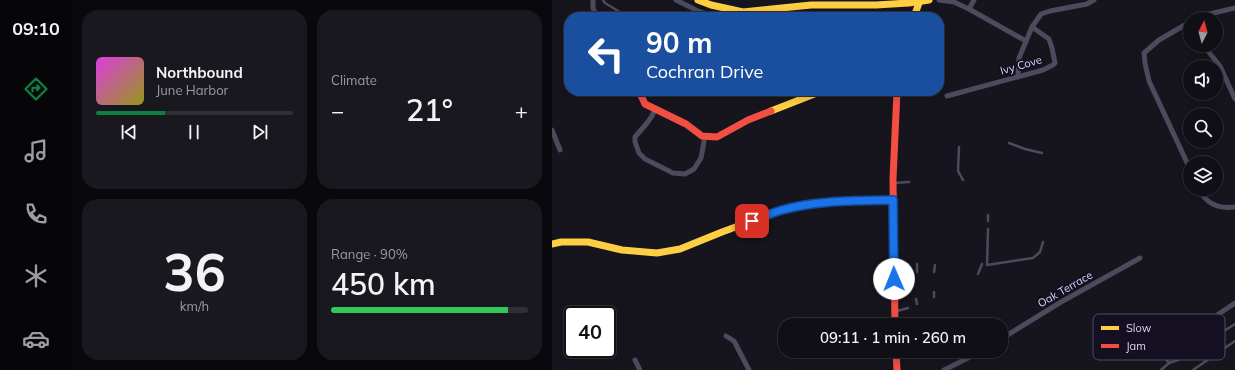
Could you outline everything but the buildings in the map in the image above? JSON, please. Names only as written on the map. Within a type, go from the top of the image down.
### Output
[{"type":"street","points":[[593,0],[593,8],[595,12]]},
{"type":"street","points":[[676,0],[700,12]]},
{"type":"street","points":[[698,0],[711,5],[743,12],[811,5],[909,3],[920,0],[929,0]]},
{"type":"street","points":[[916,12],[920,0]]},
{"type":"street","points":[[939,0],[954,2],[969,9],[1026,41]]},
{"type":"street","points":[[969,9],[974,0]]},
{"type":"street","points":[[1018,77],[1019,58],[1032,27],[1041,14],[1087,4],[1094,0]]},
{"type":"street","points":[[1218,12],[1235,8]]},
{"type":"street","points":[[1183,26],[1159,40],[1144,54],[1149,81],[1184,156]]},
{"type":"street","name":"Ivy Cove","points":[[947,96],[1043,70],[1053,65],[1055,63],[1049,39],[1032,27]]},
{"type":"street","points":[[1209,52],[1220,66],[1235,99]]},
{"type":"street","points":[[641,96],[645,104],[686,124],[702,136],[717,137],[748,120],[809,96]]},
{"type":"street","points":[[895,318],[893,200],[896,96]]},
{"type":"street","points":[[655,109],[647,124],[635,137],[635,142],[639,153],[645,159],[673,173],[685,174],[694,169],[701,158],[705,136]]},
{"type":"street","points":[[552,130],[560,150]]},
{"type":"street","points":[[1203,196],[1206,200],[1215,206],[1226,208],[1235,207]]},
{"type":"street","points":[[552,244],[561,242],[588,242],[622,250],[657,253],[680,249],[782,210],[819,203],[859,200],[893,200]]},
{"type":"street","name":"Oak Terrace","points":[[1008,335],[1061,302],[1140,258]]},
{"type":"street","points":[[1219,314],[1235,303]]},
{"type":"street","points":[[726,336],[734,341],[749,370]]},
{"type":"street","points":[[896,358],[897,370]]},
{"type":"street","points":[[944,370],[968,358]]},
{"type":"street","points":[[635,360],[640,370]]},
{"type":"lane","points":[[603,0],[605,3],[620,12]]},
{"type":"lane","points":[[1009,143],[1042,153]]},
{"type":"lane","points":[[960,147],[958,171],[963,180]]},
{"type":"lane","points":[[894,183],[909,182]]},
{"type":"lane","points":[[988,215],[988,221]]},
{"type":"lane","points":[[988,229],[987,264],[1033,258],[1040,252],[1043,242]]},
{"type":"lane","points":[[894,263],[908,264]]},
{"type":"lane","points":[[917,264],[917,272]]},
{"type":"lane","points":[[978,274],[982,264]]},
{"type":"lane","points":[[934,272],[935,265]]},
{"type":"lane","points":[[934,292],[934,297]]},
{"type":"lane","points":[[916,299],[917,304]]},
{"type":"lane","points":[[895,311],[908,308]]},
{"type":"lane","points":[[1225,330],[1235,324]]},
{"type":"lane","points":[[1225,348],[1235,341]]},
{"type":"lane","points":[[1162,370],[1168,363],[1178,360]]},
{"type":"lane","points":[[1193,370],[1207,360]]},
{"type":"traffic: slow","points":[[698,0],[711,5],[743,12],[811,5],[876,5],[929,0]]},
{"type":"traffic: slow","points":[[916,12],[920,0]]},
{"type":"traffic: slow","points":[[771,111],[809,96]]},
{"type":"traffic: slow","points":[[552,244],[561,242],[588,242],[622,250],[657,253],[680,249],[782,210],[819,203],[859,200],[893,200]]},
{"type":"traffic: jam","points":[[641,96],[645,104],[686,124],[702,136],[717,137],[748,120],[771,111]]},
{"type":"traffic: jam","points":[[895,318],[893,179],[897,96]]},
{"type":"traffic: jam","points":[[896,358],[897,370]]},
{"type":"route","points":[[752,221],[782,210],[819,203],[859,200],[893,200],[894,279]]}]
